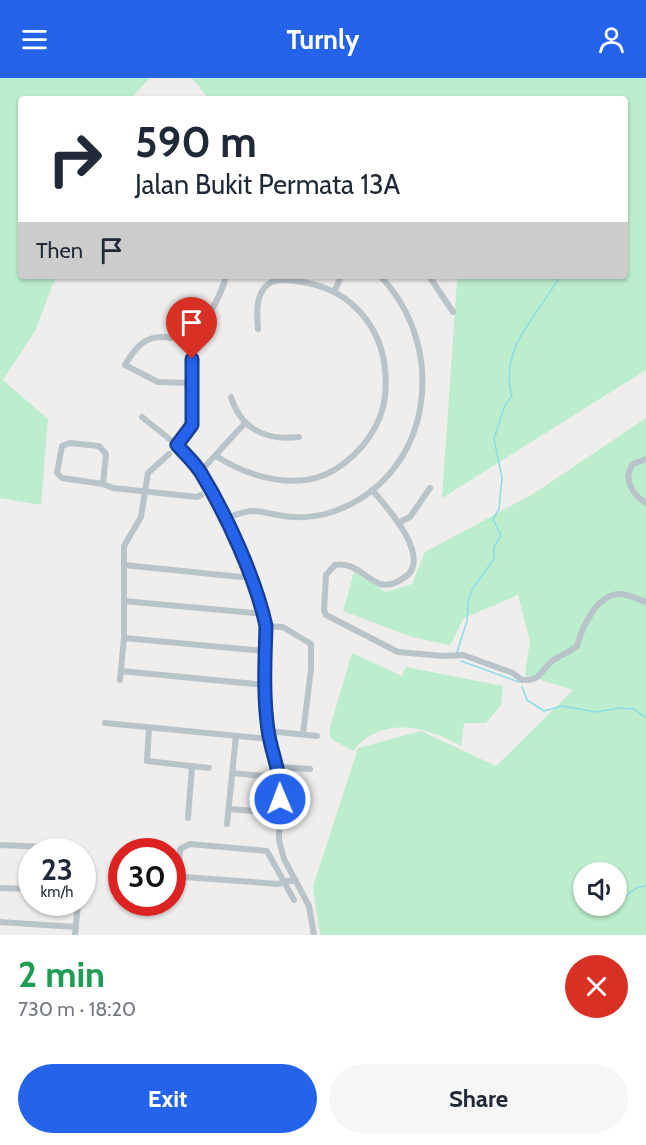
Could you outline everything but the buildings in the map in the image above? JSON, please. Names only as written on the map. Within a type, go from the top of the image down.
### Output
[{"type":"street","points":[[177,445],[192,425],[193,350],[216,306],[225,279]]},
{"type":"street","points":[[335,290],[340,279]]},
{"type":"street","points":[[225,518],[252,511],[294,518],[315,517],[344,508],[372,490],[394,467],[411,439],[421,402],[422,355],[415,329],[399,298],[383,279]]},
{"type":"street","points":[[431,279],[453,312]]},
{"type":"street","points":[[216,456],[251,474],[299,481],[327,474],[347,462],[362,448],[374,430],[384,403],[384,361],[370,325],[356,307],[335,290],[303,281],[275,280],[266,285],[259,298],[258,329]]},
{"type":"street","points":[[171,338],[159,336],[146,340],[138,345],[125,365],[158,382],[191,383]]},
{"type":"street","points":[[231,397],[244,424],[272,436],[298,437]]},
{"type":"street","points":[[142,417],[177,445],[200,472],[225,518],[250,574],[266,626],[265,685],[268,731],[279,767],[279,840],[284,859],[309,906],[314,935]]},
{"type":"street","points":[[200,472],[244,424]]},
{"type":"street","points":[[103,484],[106,454],[99,446],[70,443],[62,447],[58,476],[113,488],[197,497],[201,495]]},
{"type":"street","points":[[120,680],[124,638],[124,546],[141,517],[148,473],[169,454]]},
{"type":"street","points":[[646,459],[633,464],[629,477],[630,488],[636,497],[646,503]]},
{"type":"street","points":[[400,522],[410,517],[430,488]]},
{"type":"street","points":[[372,490],[400,522],[414,559],[409,576],[390,584],[381,584],[352,566],[335,565],[326,576],[324,610],[326,615],[398,652],[444,656],[463,655],[513,673],[522,680],[534,680],[543,674],[551,662],[577,646],[583,626],[608,597],[624,595],[646,602]]},
{"type":"street","points":[[124,565],[241,577],[250,574]]},
{"type":"street","points":[[124,601],[263,614]]},
{"type":"street","points":[[266,626],[283,627],[311,644],[311,669],[303,734]]},
{"type":"street","points":[[124,638],[265,651]]},
{"type":"street","points":[[122,671],[265,685]]},
{"type":"street","points":[[105,723],[270,739]]},
{"type":"street","points":[[149,728],[147,761],[209,768]]},
{"type":"street","points":[[268,731],[317,736]]},
{"type":"street","points":[[227,824],[236,736]]},
{"type":"street","points":[[188,818],[192,766]]},
{"type":"street","points":[[279,767],[310,769]]},
{"type":"street","points":[[232,773],[264,776]]},
{"type":"street","points":[[229,809],[267,812]]},
{"type":"street","points":[[294,900],[284,881],[267,851],[190,844],[183,846],[178,860],[179,870],[184,877],[279,884],[284,881],[296,881]]},
{"type":"street","points":[[0,845],[18,846]]},
{"type":"street","points":[[0,888],[18,889]]},
{"type":"street","points":[[75,935],[77,916]]},
{"type":"street","points":[[0,922],[76,927]]},
{"type":"green space","points":[[0,78],[150,78],[133,96],[18,96],[18,279],[55,279],[35,331],[3,380],[48,419],[41,505],[0,498]]},
{"type":"green space","points":[[192,78],[646,78],[646,370],[442,498],[457,281],[458,279],[628,279],[628,96],[207,96]]},
{"type":"green space","points":[[646,418],[646,935],[320,935],[313,887],[358,748],[421,731],[496,766],[573,690],[525,675],[530,641],[518,595],[464,618],[450,645],[412,637],[343,611],[354,572],[386,592],[412,584],[425,552],[533,494]]},
{"type":"green space","points":[[352,653],[402,676],[406,667],[503,686],[501,705],[486,723],[464,723],[461,746],[434,733],[405,727],[377,732],[353,751],[330,738],[330,727]]},
{"type":"waterway","points":[[457,652],[467,621],[468,601],[473,588],[494,559],[494,547],[501,535],[493,519],[499,509],[502,477],[494,439],[505,405],[512,396],[509,379],[515,347],[558,279]]},
{"type":"waterway","points":[[461,661],[519,682]]},
{"type":"waterway","points":[[522,687],[527,700],[544,711],[562,706],[596,712],[620,708],[634,709],[646,718]]},
{"type":"waterway","points":[[627,895],[638,887],[646,886]]},
{"type":"route","points":[[192,359],[191,383],[194,415],[187,435],[177,445],[200,472],[225,518],[250,574],[263,614],[266,626],[266,710],[268,731],[279,767],[280,799]]}]
